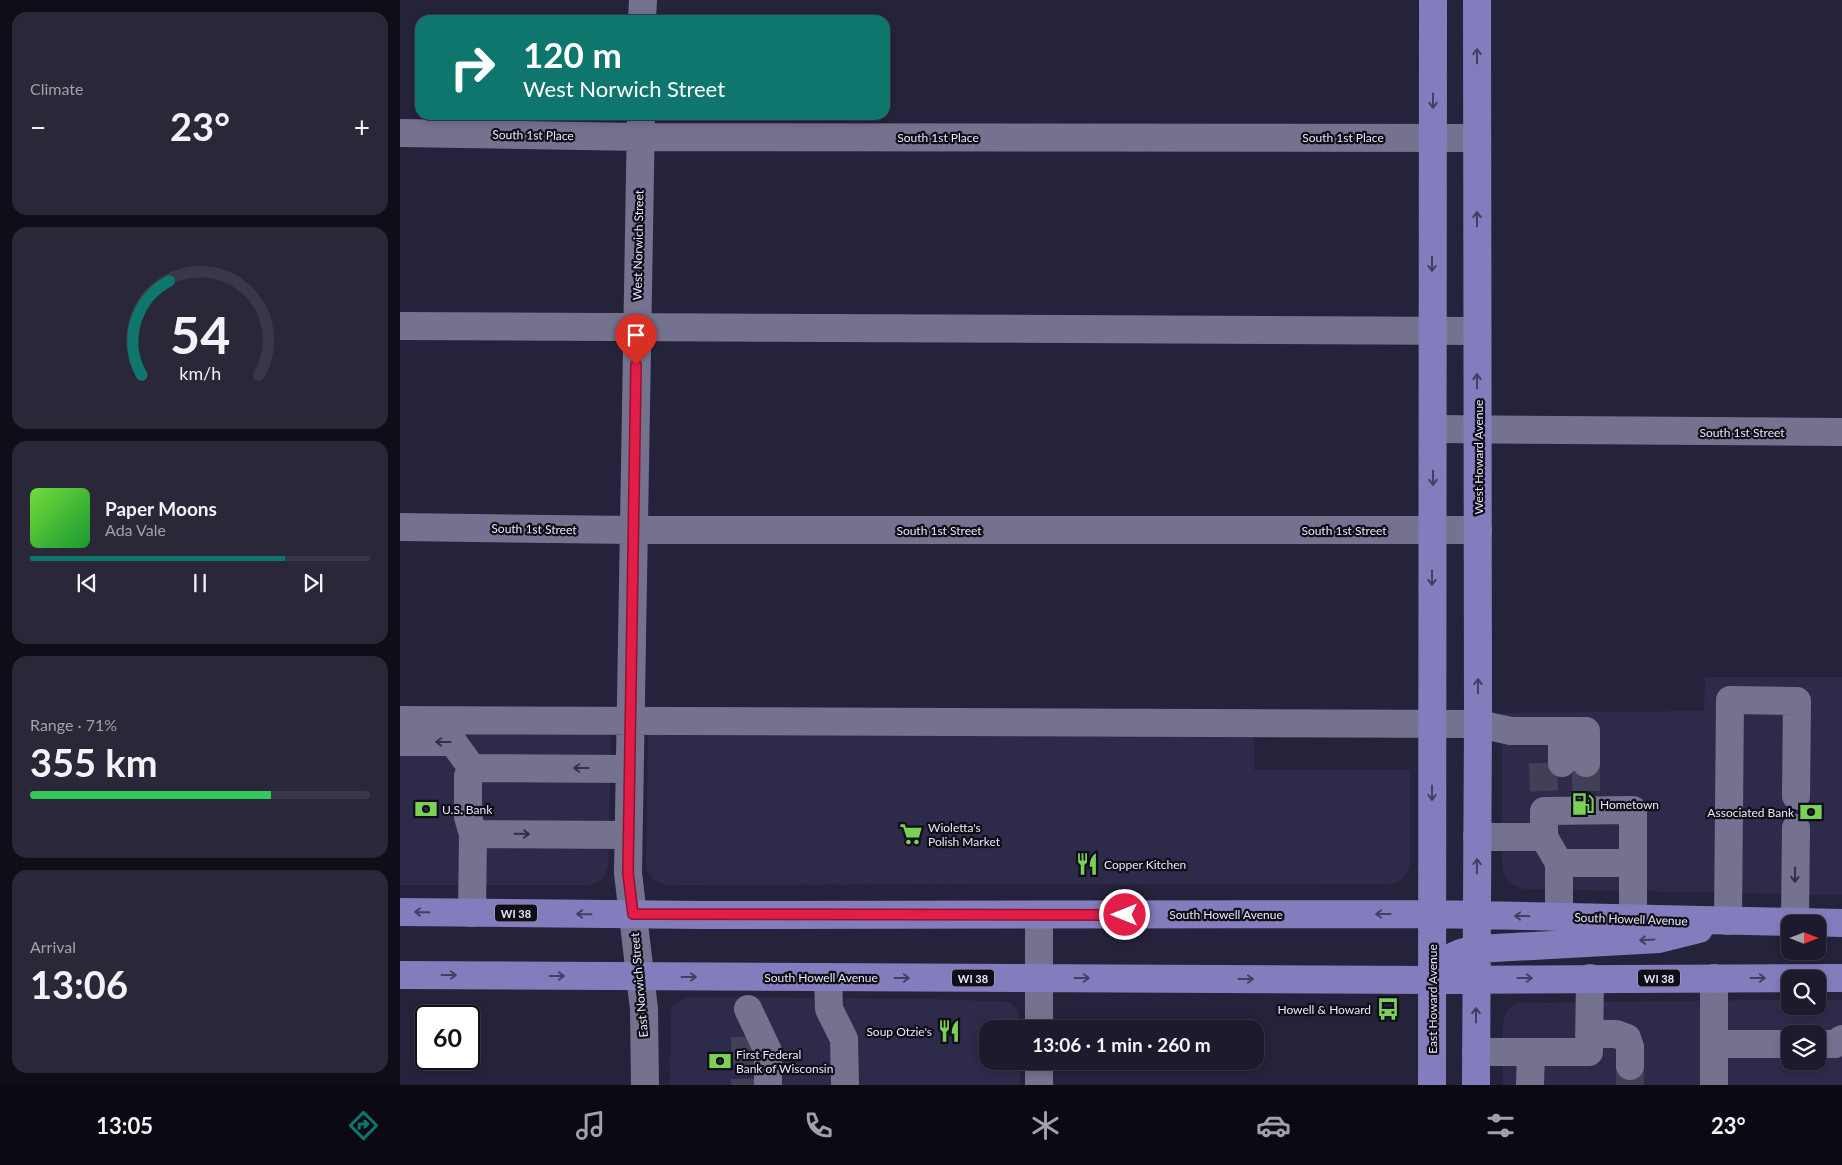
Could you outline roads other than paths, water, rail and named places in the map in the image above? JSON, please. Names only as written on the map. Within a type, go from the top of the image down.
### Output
[{"type":"main road","points":[[1432,914],[1433,0]]},
{"type":"main road","name":"West Howard Avenue","points":[[1477,0],[1477,915]]},
{"type":"main road","name":"South Howell Avenue","points":[[400,912],[1039,915],[1432,914],[1781,922]]},
{"type":"main road","name":"East Howard Avenue","points":[[1432,914],[1432,1085]]},
{"type":"main road","points":[[1476,1085],[1477,915]]},
{"type":"main road","points":[[1432,980],[1445,961],[1460,952],[1477,949],[1659,940],[1728,922]]},
{"type":"main road","name":"South Howell Avenue","points":[[1826,923],[1842,923]]},
{"type":"main road","name":"South Howell Avenue","points":[[400,975],[1432,980],[1477,978],[1842,978]]},
{"type":"street","points":[[642,15],[643,0]]},
{"type":"street","name":"South 1st Place","points":[[400,133],[641,126],[1476,138]]},
{"type":"street","name":"West Norwich Street","points":[[633,914],[628,873],[628,835],[641,126]]},
{"type":"street","points":[[400,326],[1477,331]]},
{"type":"street","name":"South 1st Street","points":[[1432,429],[1842,432]]},
{"type":"street","name":"South 1st Street","points":[[400,527],[634,530],[1478,530]]},
{"type":"street","points":[[1728,922],[1730,700],[1797,701],[1796,787]]},
{"type":"street","points":[[400,720],[1478,724],[1511,731],[1552,731],[1586,731],[1564,763],[1552,731]]},
{"type":"street","points":[[400,742],[453,742],[472,768]]},
{"type":"street","points":[[472,768],[629,769]]},
{"type":"street","points":[[472,768],[468,776],[468,817],[473,834],[472,913]]},
{"type":"street","points":[[1559,917],[1561,806]]},
{"type":"street","points":[[1477,837],[1561,806],[1633,810],[1633,919]]},
{"type":"street","points":[[1795,915],[1796,828]]},
{"type":"street","points":[[473,834],[628,835]]},
{"type":"street","points":[[1559,862],[1633,862]]},
{"type":"street","name":"East Norwich Street","points":[[633,914],[644,1008],[645,1085]]},
{"type":"street","points":[[1039,915],[1039,1020]]},
{"type":"street","points":[[745,1037],[748,1009],[748,977]]},
{"type":"street","points":[[828,977],[829,1009],[844,1039],[845,1085]]},
{"type":"street","points":[[1476,1052],[1589,1052],[1590,978]]},
{"type":"street","points":[[1714,978],[1714,1085]]},
{"type":"street","points":[[748,1009],[768,1051],[768,1085]]},
{"type":"street","points":[[1589,1034],[1616,1034],[1627,1038],[1630,1047],[1630,1066]]},
{"type":"street","points":[[1826,1044],[1835,1044],[1842,1039]]},
{"type":"street","points":[[1714,1044],[1781,1044]]},
{"type":"street","points":[[1530,1085],[1531,1052]]},
{"type":"street","points":[[1039,1070],[1039,1085]]},
{"type":"tunnel","points":[[1543,763],[1544,793]]},
{"type":"tunnel","points":[[1586,763],[1586,792]]},
{"type":"tunnel","points":[[745,1037],[745,1085]]},
{"type":"tunnel","points":[[1630,1066],[1630,1085]]},
{"type":"place","name":"Hometown","points":[[1583,804]]},
{"type":"place","name":"U.S. Bank","points":[[426,809]]},
{"type":"place","name":"Associated Bank","points":[[1811,812]]},
{"type":"place","name":"Wioletta's Polish Market","points":[[911,834]]},
{"type":"place","name":"Copper Kitchen","points":[[1087,864]]},
{"type":"place","name":"Howell & Howard","points":[[1388,1009]]},
{"type":"place","name":"Soup Otzie's","points":[[949,1031]]},
{"type":"place","name":"First Federal Bank of Wisconsin","points":[[720,1061]]}]
